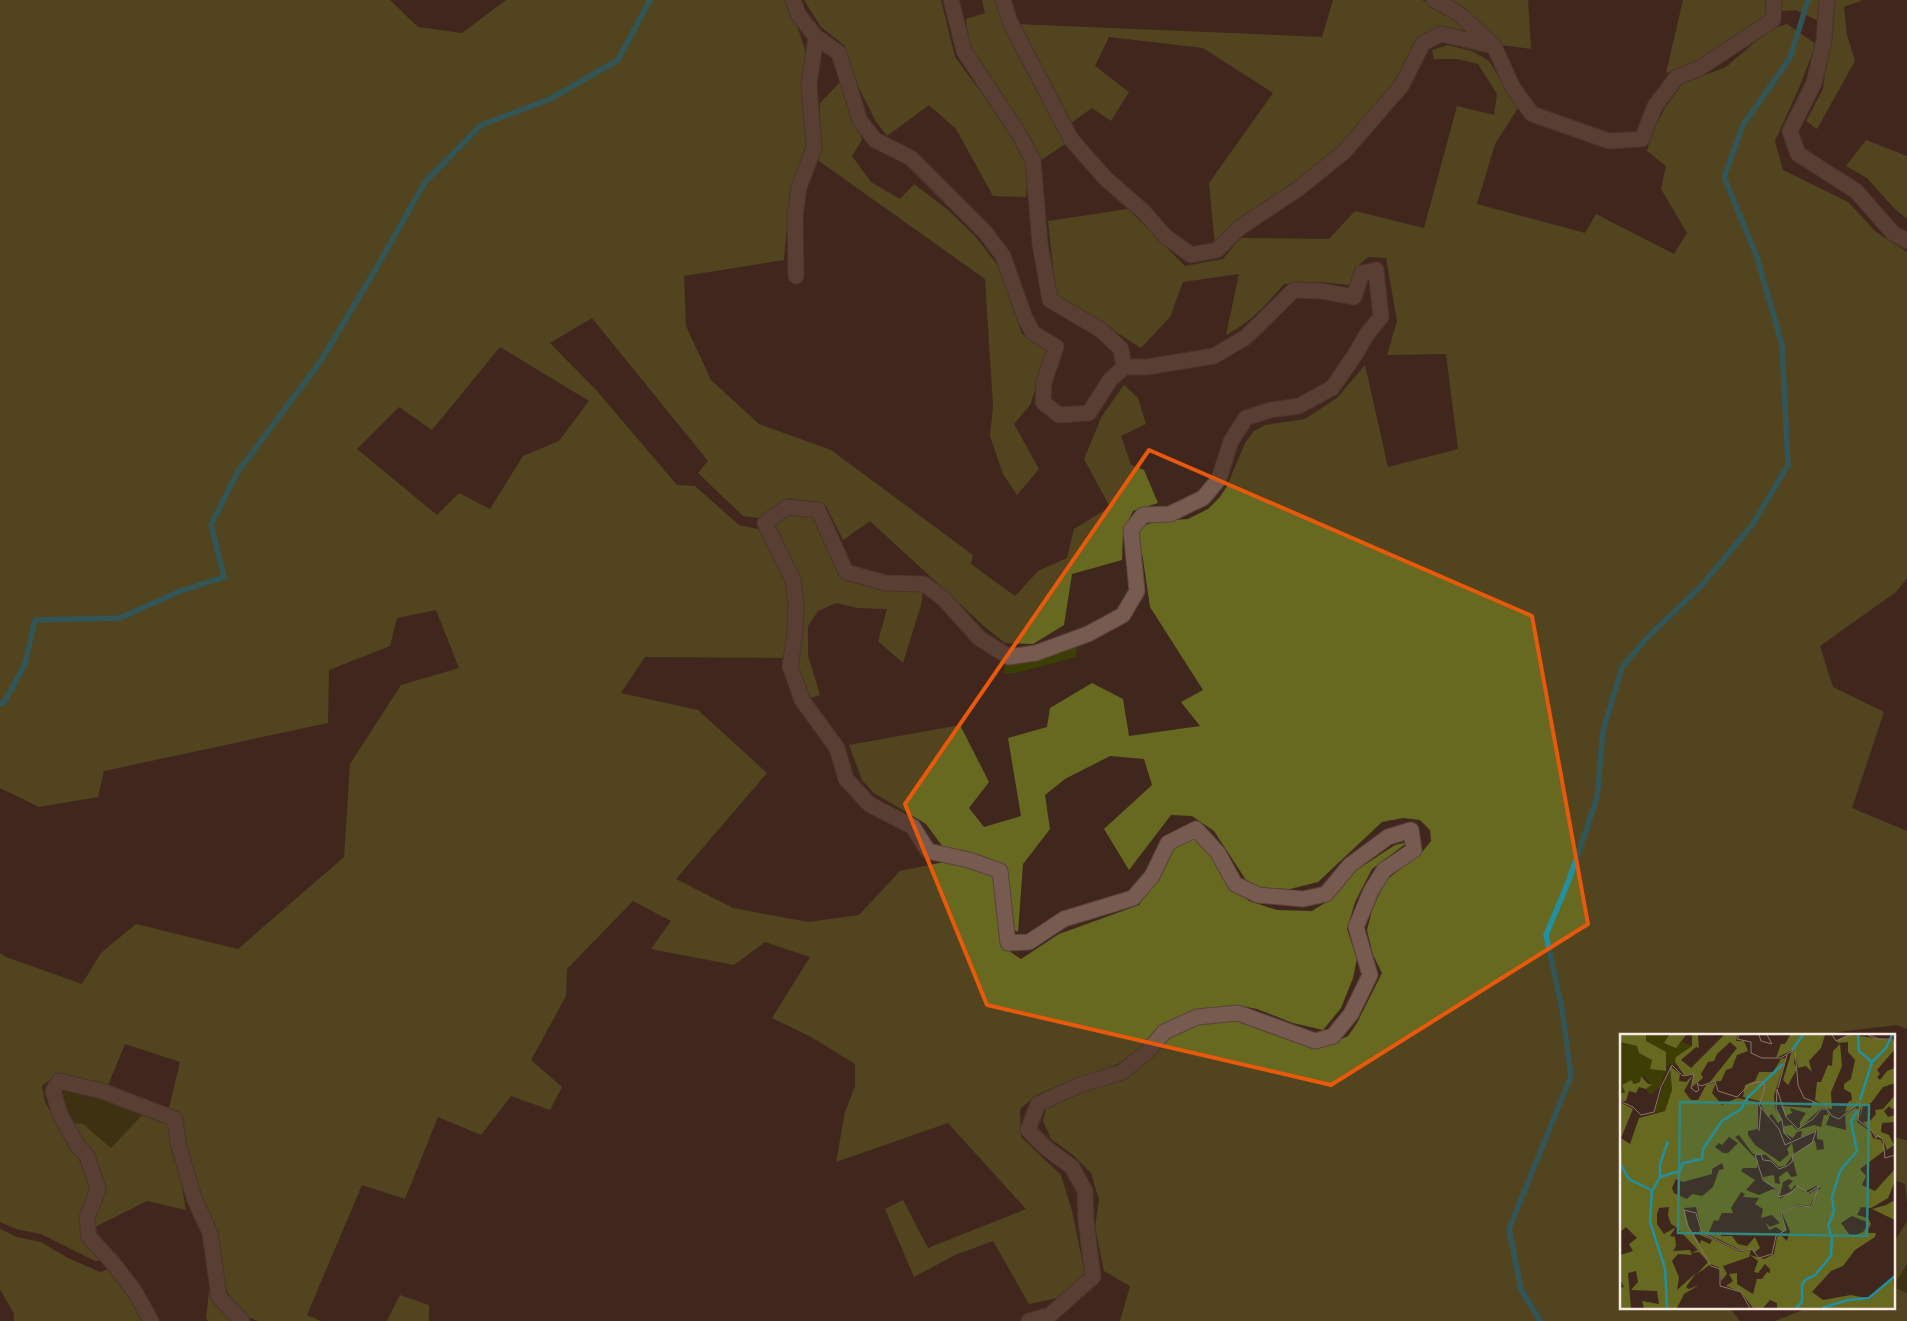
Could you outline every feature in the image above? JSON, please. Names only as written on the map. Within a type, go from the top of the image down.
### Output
[{"type":"street","points":[[793,0],[798,14],[816,37],[839,53],[860,121],[875,140],[911,158],[985,232],[1003,256],[1025,318],[1033,333],[1056,347],[1044,382],[1043,402],[1059,415],[1089,413],[1110,380],[1124,367],[1147,367],[1214,356],[1246,337],[1294,290],[1321,291],[1354,297],[1362,273],[1376,270],[1381,317],[1367,334],[1332,388],[1299,406],[1270,410],[1246,418],[1230,441],[1219,479],[1203,498],[1170,514],[1143,515],[1131,530],[1137,591],[1123,615],[1088,634],[1036,653],[1009,657],[979,638],[944,599],[924,584],[886,583],[846,572],[818,510],[787,507],[765,523],[793,580],[796,603],[795,633],[790,666],[802,700],[837,748],[846,779],[868,804],[913,827],[928,851],[969,860],[1000,871],[1008,942],[1029,942],[1064,919],[1133,898],[1152,876],[1168,843],[1196,829],[1218,853],[1235,884],[1258,895],[1303,899],[1326,894],[1350,865],[1388,837],[1411,830],[1414,850],[1384,870],[1371,891],[1356,927],[1370,975],[1351,1014],[1333,1036],[1315,1041],[1238,1013],[1197,1017],[1164,1032],[1149,1050],[1122,1072],[1077,1086],[1038,1104],[1028,1130],[1046,1148],[1072,1167],[1085,1191],[1086,1221],[1093,1276],[1050,1315],[1029,1321]]},
{"type":"street","points":[[951,0],[964,51],[1020,134],[1034,161],[1040,244],[1050,300],[1101,330],[1121,349],[1124,367]]},
{"type":"street","points":[[1003,0],[1010,22],[1071,139],[1106,178],[1143,211],[1166,236],[1191,254],[1217,250],[1239,228],[1298,189],[1344,152],[1402,85],[1423,43],[1441,34],[1494,46]]},
{"type":"street","points":[[1434,0],[1458,13],[1494,46],[1513,88],[1532,114],[1609,141],[1642,139],[1655,106],[1677,77],[1698,69],[1773,20],[1774,0]]},
{"type":"street","points":[[1827,0],[1824,40],[1814,83],[1790,131],[1798,154],[1856,191],[1893,233],[1907,241]]},
{"type":"street","points":[[796,276],[795,216],[799,187],[814,148],[809,84],[816,37]]},
{"type":"street","points":[[151,1321],[135,1292],[113,1262],[89,1237],[87,1218],[98,1189],[87,1156],[77,1145],[60,1114],[53,1091],[59,1081],[102,1091],[175,1119],[178,1143],[194,1198],[210,1233],[219,1297],[242,1321]]},
{"type":"highlighted area","points":[[1149,450],[1532,616],[1588,924],[1331,1085],[987,1005],[905,804]]},
{"type":"shaded area","points":[[0,0],[390,0],[418,27],[462,33],[506,0],[785,0],[796,22],[805,50],[806,145],[790,194],[784,260],[684,276],[686,326],[711,380],[759,424],[831,450],[973,555],[971,564],[1015,596],[1038,571],[1067,558],[1074,529],[1110,507],[1084,459],[1102,416],[1124,385],[1138,398],[1146,424],[1121,436],[1131,465],[1144,470],[1158,503],[1133,511],[1123,532],[1122,560],[1072,574],[1064,625],[1033,644],[1005,643],[985,627],[870,521],[843,540],[826,506],[789,498],[758,518],[743,516],[698,473],[708,461],[592,318],[550,343],[597,391],[677,485],[695,486],[739,525],[762,530],[776,563],[789,585],[790,609],[786,658],[645,657],[621,693],[698,710],[767,773],[676,879],[733,908],[808,922],[859,915],[900,871],[949,861],[995,876],[999,927],[1003,947],[1021,959],[1059,934],[1139,905],[1176,845],[1195,838],[1215,854],[1226,883],[1249,901],[1277,910],[1312,911],[1331,899],[1349,875],[1395,845],[1408,842],[1372,869],[1355,902],[1347,929],[1357,959],[1353,978],[1341,1008],[1323,1030],[1293,1023],[1257,1009],[1237,1005],[1191,1012],[1118,1064],[1038,1094],[1020,1109],[1021,1137],[1061,1175],[1072,1211],[1085,1274],[1057,1298],[1029,1304],[993,1241],[955,1255],[914,1277],[885,1209],[903,1200],[928,1248],[1026,1209],[948,1123],[836,1162],[845,1112],[855,1086],[855,1064],[811,1037],[772,1018],[810,957],[765,942],[734,965],[651,949],[671,921],[633,901],[567,969],[566,996],[531,1060],[562,1087],[550,1110],[511,1096],[481,1135],[438,1117],[405,1199],[362,1185],[307,1315],[321,1321],[258,1321],[243,1315],[224,1286],[209,1215],[183,1142],[180,1117],[169,1108],[180,1062],[125,1044],[107,1088],[59,1073],[42,1086],[45,1102],[78,1157],[91,1191],[82,1221],[105,1261],[95,1261],[41,1234],[16,1229],[0,1222],[0,953],[6,957],[82,984],[101,953],[136,924],[238,949],[344,857],[350,764],[401,685],[459,668],[436,610],[397,618],[390,646],[329,670],[328,723],[104,771],[98,797],[39,807],[0,788]],"holes":[[[500,347],[589,401],[559,441],[523,456],[490,509],[459,493],[437,515],[357,449],[399,407],[432,430]]]},
{"type":"shaded area","points":[[804,0],[941,0],[955,57],[997,114],[1029,163],[1026,197],[993,196],[956,129],[929,105],[887,136],[875,120],[858,86],[845,46],[821,27]]},
{"type":"shaded area","points":[[982,0],[1000,0],[1067,143],[1041,160],[1025,128],[1002,100],[969,46],[966,19],[985,13]]},
{"type":"shaded area","points":[[1333,0],[1422,0],[1457,18],[1481,38],[1441,28],[1341,150],[1215,246],[1209,183],[1273,93],[1203,48],[1109,37],[1095,66],[1129,92],[1111,121],[1092,108],[1070,124],[1017,24],[1322,37]]},
{"type":"shaded area","points":[[1445,0],[1528,0],[1531,49],[1500,45]]},
{"type":"shaded area","points":[[1683,0],[1863,0],[1844,7],[1847,35],[1855,61],[1817,129],[1806,121],[1823,89],[1829,39],[1820,22],[1796,10],[1772,12],[1755,22],[1716,56],[1666,73]]},
{"type":"shaded area","points":[[1787,24],[1816,44],[1775,141],[1783,170],[1848,202],[1876,232],[1907,252],[1907,578],[1896,592],[1820,646],[1833,687],[1884,712],[1852,808],[1907,831],[1907,1029],[1897,1025],[1838,1032],[1837,1034],[1620,1034],[1620,1308],[1730,1308],[1740,1321],[1120,1321],[1130,1286],[1104,1271],[1095,1227],[1099,1200],[1091,1173],[1073,1155],[1051,1139],[1043,1121],[1047,1105],[1131,1075],[1174,1033],[1198,1022],[1230,1019],[1253,1021],[1302,1045],[1325,1047],[1348,1036],[1357,1023],[1382,973],[1373,955],[1367,930],[1372,910],[1385,881],[1423,851],[1431,841],[1430,830],[1420,820],[1403,818],[1382,822],[1318,882],[1290,889],[1261,888],[1246,880],[1214,831],[1192,816],[1171,815],[1129,870],[1104,829],[1152,785],[1144,759],[1110,756],[1065,779],[1045,795],[1050,829],[1023,864],[1018,932],[1011,928],[1007,866],[971,853],[943,847],[926,824],[874,793],[862,780],[849,745],[960,725],[989,782],[969,808],[984,827],[1021,816],[1008,738],[1047,727],[1050,708],[1092,683],[1123,699],[1129,736],[1200,726],[1181,702],[1203,690],[1150,607],[1138,536],[1142,526],[1158,521],[1188,519],[1208,509],[1220,497],[1227,486],[1245,443],[1254,431],[1265,425],[1305,419],[1337,398],[1365,365],[1388,467],[1458,449],[1446,354],[1387,355],[1397,321],[1386,258],[1368,257],[1360,264],[1349,285],[1320,282],[1284,284],[1265,306],[1226,335],[1239,274],[1183,282],[1170,317],[1141,348],[1056,294],[1048,221],[1128,209],[1185,266],[1223,259],[1240,238],[1329,239],[1355,211],[1424,228],[1457,106],[1494,115],[1497,94],[1478,64],[1457,59],[1434,59],[1432,50],[1448,45],[1472,51],[1489,61],[1518,108],[1495,144],[1477,204],[1585,233],[1596,214],[1674,254],[1687,233],[1661,189],[1666,166],[1647,151],[1652,133],[1665,108],[1683,83],[1726,67],[1769,30]]},
{"type":"shaded area","points":[[840,82],[862,140],[852,156],[871,182],[900,199],[914,184],[948,210],[975,236],[999,267],[1022,334],[1048,352],[1030,405],[1014,424],[1039,469],[1017,495],[1003,474],[990,436],[993,406],[985,279],[819,161],[820,103]]},
{"type":"shaded area","points":[[1866,140],[1907,156],[1907,219],[1895,209],[1867,178],[1846,166]]},
{"type":"shaded area","points":[[789,512],[816,516],[845,579],[923,591],[921,605],[903,663],[878,641],[887,609],[858,608],[836,603],[818,611],[808,626],[808,655],[820,695],[807,699],[797,666],[785,551],[774,522]]},
{"type":"shaded area","points":[[1077,645],[1076,657],[1016,673],[1004,673],[1005,662]]},
{"type":"shaded area","points":[[63,1087],[144,1113],[111,1148],[83,1124],[73,1123],[58,1094]]},
{"type":"shaded area","points":[[144,1113],[171,1125],[186,1210],[147,1201],[95,1227],[93,1216],[102,1190],[73,1123],[83,1124],[111,1148]]},
{"type":"shaded area","points":[[1894,1137],[1907,1140],[1907,1204],[1905,1184],[1894,1180]]},
{"type":"shaded area","points":[[1907,1221],[1907,1264],[1894,1285],[1894,1242]]},
{"type":"shaded area","points":[[0,1229],[17,1237],[41,1242],[68,1258],[100,1272],[113,1267],[147,1321],[14,1321],[14,1314],[0,1289]]},
{"type":"shaded area","points":[[1907,1264],[1907,1293],[1894,1287]]},
{"type":"shaded area","points":[[211,1275],[238,1321],[208,1321],[206,1318]]},
{"type":"shaded area","points":[[1894,1287],[1907,1293],[1907,1321],[1775,1321],[1808,1308],[1894,1308]]},
{"type":"shaded area","points":[[400,1295],[429,1305],[429,1321],[387,1321]]},
{"type":"waterway","points":[[0,704],[5,701],[25,664],[35,620],[120,618],[178,592],[224,577],[211,525],[237,473],[320,362],[425,182],[481,125],[550,99],[618,60],[650,0]]},
{"type":"waterway","points":[[1540,1321],[1521,1289],[1509,1229],[1571,1076],[1562,1009],[1546,935],[1569,880],[1597,798],[1603,731],[1622,667],[1648,637],[1702,585],[1752,525],[1788,465],[1782,345],[1757,257],[1724,177],[1743,125],[1790,58],[1808,0]]}]
